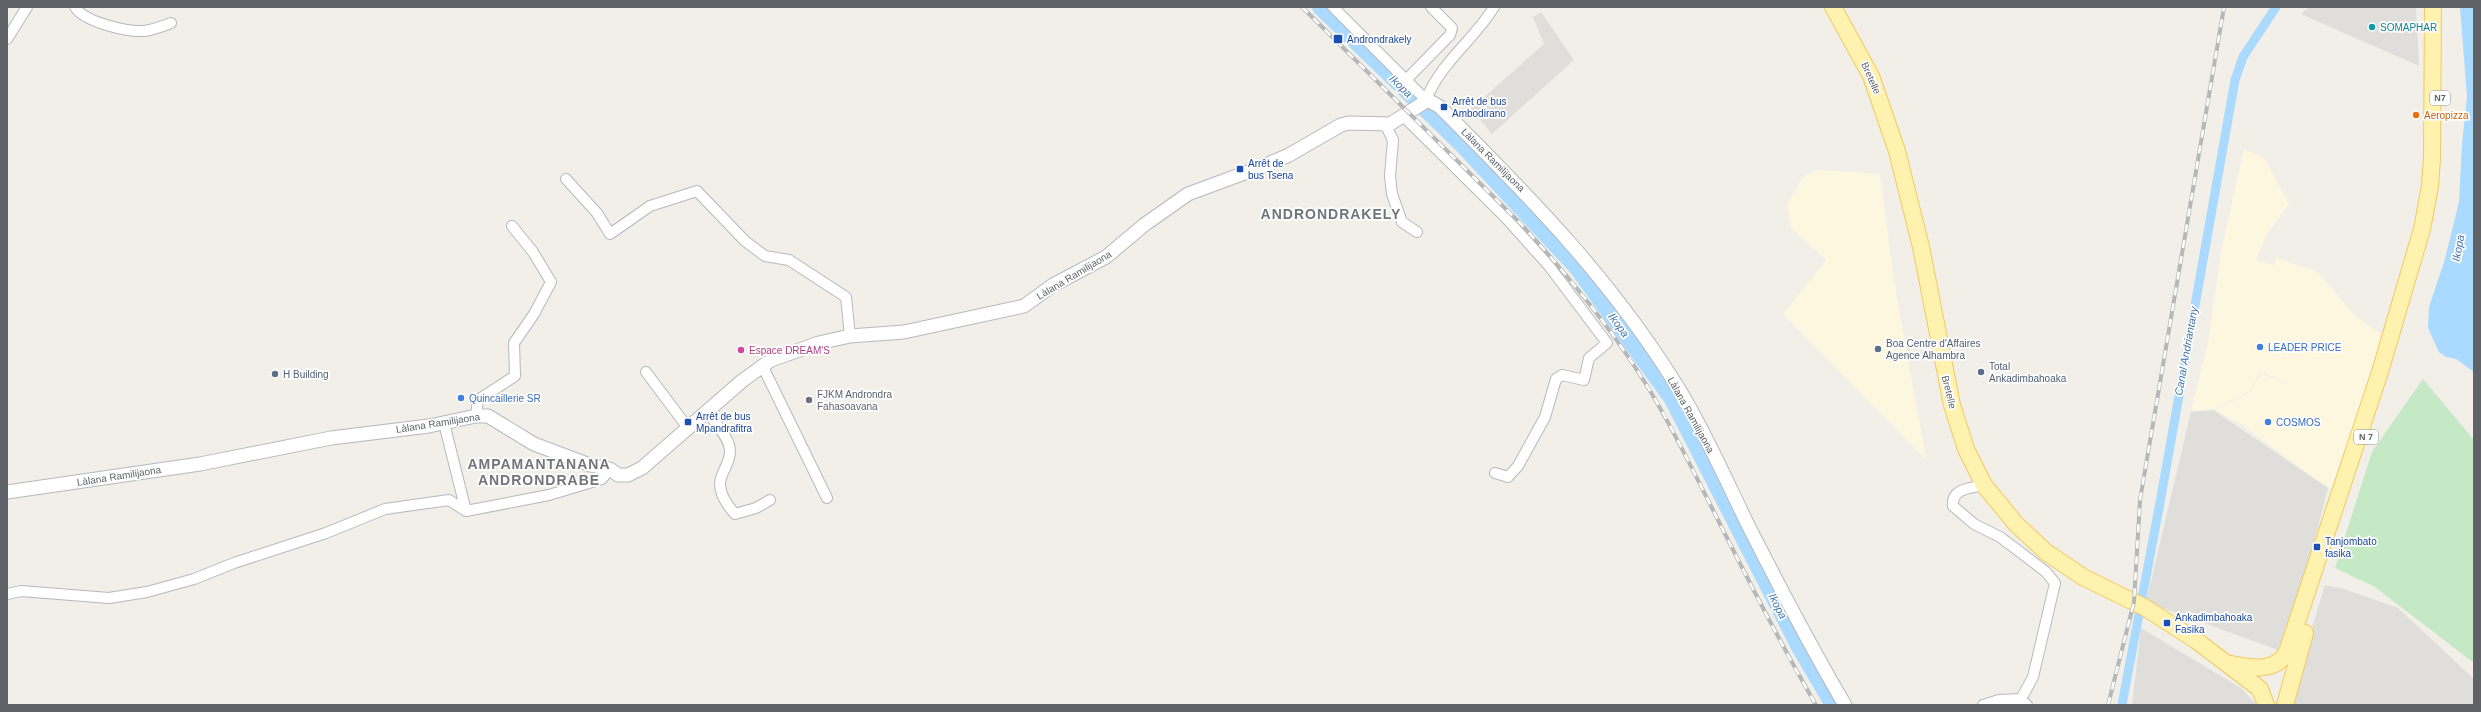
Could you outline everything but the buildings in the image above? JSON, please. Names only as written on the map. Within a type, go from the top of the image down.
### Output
[{"type":"main road","name":"Bretelle","points":[[1833,7],[1871,76],[1893,136],[1905,177],[1921,246],[1952,405],[1966,449],[1984,485],[2016,524],[2046,552],[2083,577],[2144,607],[2158,616],[2227,663],[2263,696]]},
{"type":"main road","name":"N7","points":[[2422,229],[2429,192],[2432,158],[2433,7]]},
{"type":"main road","name":"N7","points":[[2436,188],[2440,121],[2439,7]]},
{"type":"main road","name":"N 7","points":[[2285,705],[2319,583],[2422,251],[2436,188]]},
{"type":"main road","name":"N 7","points":[[2270,666],[2285,656],[2291,644],[2380,372],[2422,229]]},
{"type":"main road","points":[[2227,663],[2249,668],[2270,666],[2282,667],[2287,670],[2291,687],[2278,698],[2263,696],[2259,679],[2270,666]]},
{"type":"street","points":[[7,39],[27,7]]},
{"type":"street","points":[[75,7],[86,18],[119,28],[144,31],[171,23]]},
{"type":"street","points":[[1406,80],[1450,34],[1452,28],[1431,7]]},
{"type":"street","points":[[1338,9],[1425,101],[1433,84],[1445,67],[1480,29],[1494,7]]},
{"type":"street","name":"Làlana Ramilijaona","points":[[7,492],[200,464],[331,438],[444,423],[476,416],[492,418],[539,446],[590,465],[610,469],[622,476],[637,472],[762,365],[802,348],[850,336],[904,332],[1024,306],[1053,285],[1106,257],[1144,225],[1188,194],[1268,164],[1340,125],[1358,123],[1385,124],[1407,113],[1425,101],[1440,107],[1534,201],[1597,273],[1634,322],[1692,411],[1795,619],[1845,705]]},
{"type":"street","points":[[1407,113],[1549,266],[1608,344],[1590,358],[1584,380],[1562,375],[1556,379],[1545,417],[1518,466],[1508,477],[1495,473]]},
{"type":"street","points":[[1385,124],[1393,140],[1390,176],[1392,194],[1402,222],[1417,232]]},
{"type":"street","points":[[566,179],[597,212],[610,234],[650,206],[697,191],[750,245],[765,256],[789,260],[846,297],[850,336]]},
{"type":"street","points":[[476,416],[478,400],[515,376],[514,343],[534,314],[551,282],[533,252],[512,226]]},
{"type":"street","points":[[762,365],[827,498]]},
{"type":"street","points":[[646,372],[688,428]]},
{"type":"street","points":[[707,411],[723,434],[731,450],[728,465],[721,477],[720,489],[727,504],[735,514],[740,514],[770,500]]},
{"type":"street","points":[[444,423],[466,511]]},
{"type":"street","points":[[7,594],[21,592],[109,598],[147,592],[194,579],[234,563],[326,533],[385,510],[449,500],[466,511],[549,495],[602,479],[610,469]]},
{"type":"street","points":[[1983,705],[1999,700],[2024,702],[2033,677],[2055,583],[2046,572],[2020,552],[2000,537],[1974,524],[1953,506],[1954,496],[1959,491],[1984,485]]},
{"type":"shaded area","points":[[2309,7],[2416,7],[2419,66],[2301,14]]},
{"type":"shaded area","points":[[1541,12],[1574,60],[1492,134],[1471,109],[1544,44],[1533,17]]},
{"type":"shaded area","points":[[2244,149],[2265,159],[2289,204],[2268,232],[2256,260],[2274,265],[2277,258],[2318,272],[2356,317],[2384,335],[2334,490],[2314,478],[2238,422],[2215,410],[2250,392],[2261,373],[2300,389],[2260,371],[2250,391],[2214,409],[2191,411],[2208,343],[2221,252]]},
{"type":"shaded area","points":[[1816,170],[1880,174],[1894,281],[1926,460],[1783,314],[1826,260],[1791,228],[1787,205],[1802,178]]},
{"type":"shaded area","points":[[2213,410],[2328,488],[2311,554],[2278,650],[2146,602],[2191,412]]},
{"type":"shaded area","points":[[2325,585],[2344,589],[2398,608],[2474,679],[2474,705],[2288,705]]},
{"type":"shaded area","points":[[2141,628],[2241,688],[2257,705],[2132,705]]},
{"type":"green space","points":[[2423,379],[2474,440],[2474,663],[2375,587],[2335,568],[2372,452]]},
{"type":"water","points":[[2460,7],[2474,7],[2474,372],[2456,359],[2446,357],[2439,352],[2428,328],[2429,307],[2445,259],[2459,202],[2462,144],[2467,97]]},
{"type":"waterway","name":"Ikopa","points":[[1320,7],[1463,146],[1577,268],[1672,399],[1799,647],[1833,705]]},
{"type":"waterway","name":"Canal Andriantany","points":[[2122,705],[2161,497],[2235,80],[2243,57],[2276,7]]},
{"type":"railway","points":[[1302,7],[1521,224],[1554,261],[1602,320],[1631,360],[1663,412],[1763,608],[1816,705]]},
{"type":"railway","points":[[2108,705],[2134,602],[2140,500],[2224,7]]},
{"type":"place","name":"SOMAPHAR","points":[[2372,27]]},
{"type":"place","name":"Androndrakely","points":[[1338,39]]},
{"type":"place","name":"Arrêt de bus Ambodirano","points":[[1444,107]]},
{"type":"place","name":"Aeropizza","points":[[2416,115]]},
{"type":"place","name":"Arrêt de bus Tsena","points":[[1240,169]]},
{"type":"place","name":"LEADER PRICE","points":[[2260,347]]},
{"type":"place","name":"Boa Centre d'Affaires Agence Alhambra","points":[[1878,349]]},
{"type":"place","name":"Espace DREAM'S","points":[[741,350]]},
{"type":"place","name":"Total Ankadimbahoaka","points":[[1981,372]]},
{"type":"place","name":"H Building","points":[[275,374]]},
{"type":"place","name":"Quincaillerie SR","points":[[461,398]]},
{"type":"place","name":"FJKM Androndra Fahasoavana","points":[[809,400]]},
{"type":"place","name":"Arrêt de bus Mpandrafitra","points":[[688,422]]},
{"type":"place","name":"COSMOS","points":[[2268,422]]},
{"type":"place","name":"Tanjombato fasika","points":[[2317,547]]},
{"type":"place","name":"Ankadimbahoaka Fasika","points":[[2167,623]]},
{"type":"district","name":"ANDRONDRAKELY","points":[[1331,214]]},
{"type":"district","name":"AMPAMANTANANA ANDRONDRABE","points":[[539,472]]}]
